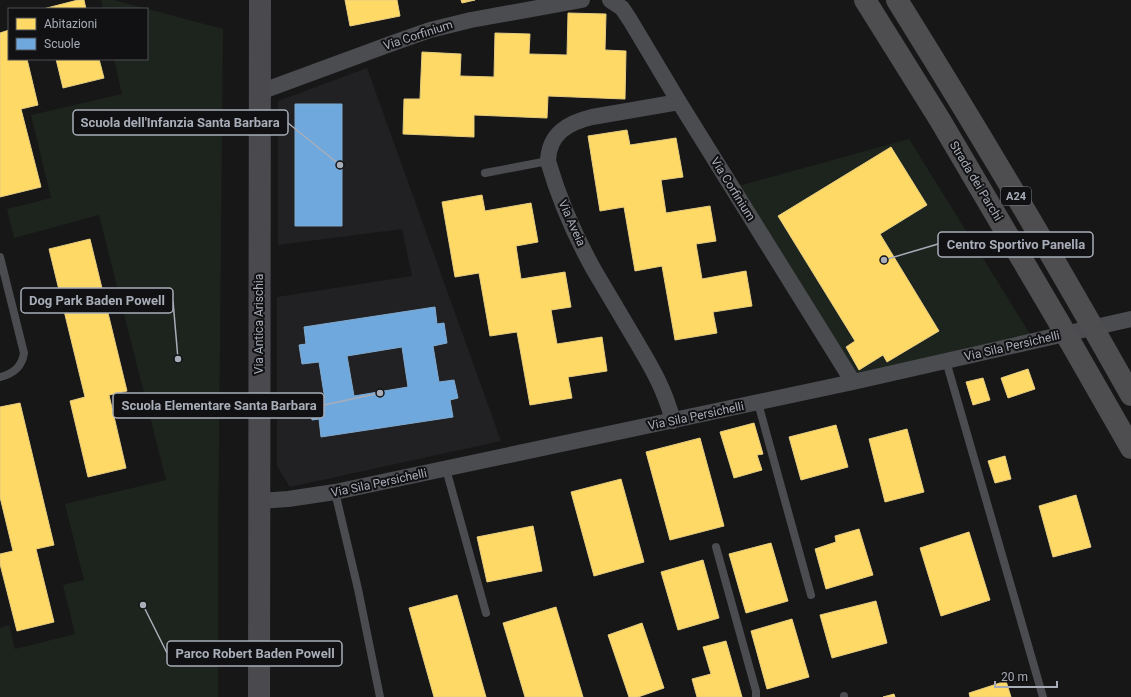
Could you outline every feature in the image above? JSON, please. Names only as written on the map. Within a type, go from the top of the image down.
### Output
[{"type":"highway","name":"Strada dei Parchi","points":[[865,0],[948,134],[1131,448]]},
{"type":"highway","name":"A24","points":[[897,0],[966,111],[1131,395]]},
{"type":"main road","name":"Via Antica Arischia","points":[[259,697],[258,501],[260,0]]},
{"type":"street","name":"Via Corfinium","points":[[260,92],[430,30],[471,20],[582,0]]},
{"type":"street","name":"Via Corfinium","points":[[610,0],[622,8],[630,20],[679,102],[853,382]]},
{"type":"street","points":[[548,161],[550,146],[554,139],[565,128],[580,120],[679,102]]},
{"type":"street","name":"Via Aveia","points":[[548,161],[564,206],[578,238],[594,270],[658,379],[669,405],[673,421]]},
{"type":"street","name":"Via Sila Persichelli","points":[[258,501],[288,499],[335,492],[446,469],[758,403],[1131,319]]},
{"type":"lane","points":[[484,173],[548,161]]},
{"type":"lane","points":[[0,257],[24,353],[23,359],[18,368],[13,372],[0,377]]},
{"type":"lane","points":[[946,361],[1043,697]]},
{"type":"lane","points":[[758,403],[811,595]]},
{"type":"lane","points":[[446,469],[486,613]]},
{"type":"lane","points":[[335,492],[358,589],[380,697]]},
{"type":"lane","points":[[716,547],[756,691],[756,697]]},
{"type":"shaded area","points":[[101,0],[114,0],[144,8],[103,8]]},
{"type":"shaded area","points":[[148,9],[223,29],[218,697],[0,697],[0,628],[9,625],[15,649],[75,634],[63,585],[84,580],[65,504],[166,480],[99,215],[14,238],[7,209],[51,198],[31,115],[122,94],[114,60],[148,60]]},
{"type":"shaded area","points":[[367,68],[501,441],[290,487],[277,466],[277,297],[412,276],[402,229],[278,245],[278,101]]},
{"type":"shaded area","points":[[909,139],[1030,334],[854,374],[738,186]]},
{"type":"building: Abitazioni","points":[[78,0],[84,0],[86,8],[47,8]]},
{"type":"building: Abitazioni","points":[[345,0],[397,0],[400,16],[350,26]]},
{"type":"building: Abitazioni","points":[[461,0],[475,0],[462,3]]},
{"type":"building: Abitazioni","points":[[568,13],[606,14],[605,50],[626,51],[625,99],[548,96],[547,118],[474,115],[474,137],[403,134],[404,99],[420,99],[422,52],[461,54],[460,76],[494,77],[495,33],[530,34],[529,54],[567,55]]},
{"type":"building: Abitazioni","points":[[8,30],[8,60],[27,60],[38,105],[21,109],[41,187],[0,197],[0,33]]},
{"type":"building: Abitazioni","points":[[56,60],[99,60],[104,78],[63,88]]},
{"type":"building: Abitazioni","points":[[627,130],[630,145],[676,138],[683,177],[661,180],[666,213],[710,206],[716,241],[696,244],[702,279],[746,271],[752,306],[713,312],[717,333],[675,340],[662,266],[635,271],[624,207],[600,211],[588,136]]},
{"type":"building: Abitazioni","points":[[891,147],[927,205],[880,234],[939,331],[887,362],[883,355],[859,370],[846,347],[855,341],[778,216]]},
{"type":"building: Abitazioni","points":[[482,195],[485,211],[531,203],[538,242],[516,246],[521,279],[565,272],[571,307],[551,310],[557,344],[602,337],[607,371],[568,377],[572,398],[530,405],[517,332],[490,336],[479,273],[455,277],[442,202]]},
{"type":"building: Abitazioni","points":[[90,239],[127,391],[109,395],[126,468],[88,477],[70,401],[85,397],[49,249]]},
{"type":"building: Abitazioni","points":[[1028,369],[1035,389],[1008,398],[1001,378]]},
{"type":"building: Abitazioni","points":[[983,378],[990,400],[973,405],[966,382]]},
{"type":"building: Abitazioni","points":[[20,403],[54,545],[36,549],[54,622],[17,631],[0,564],[0,554],[13,551],[0,497],[0,407]]},
{"type":"building: Abitazioni","points":[[754,423],[763,454],[757,455],[762,470],[734,478],[720,432]]},
{"type":"building: Abitazioni","points":[[836,425],[848,467],[801,480],[789,437]]},
{"type":"building: Abitazioni","points":[[907,429],[924,492],[885,502],[869,439]]},
{"type":"building: Abitazioni","points":[[700,438],[724,526],[670,540],[646,452]]},
{"type":"building: Abitazioni","points":[[1005,456],[1011,479],[995,483],[988,461]]},
{"type":"building: Abitazioni","points":[[621,479],[644,562],[594,576],[571,492]]},
{"type":"building: Abitazioni","points":[[1076,495],[1091,547],[1053,557],[1039,506]]},
{"type":"building: Abitazioni","points":[[533,526],[542,571],[487,582],[477,537]]},
{"type":"building: Abitazioni","points":[[859,529],[873,575],[826,589],[815,549],[836,542],[835,536]]},
{"type":"building: Abitazioni","points":[[969,532],[990,600],[941,616],[920,548]]},
{"type":"building: Abitazioni","points":[[771,543],[788,601],[746,613],[729,554]]},
{"type":"building: Abitazioni","points":[[703,560],[719,618],[678,630],[661,572]]},
{"type":"building: Abitazioni","points":[[457,595],[486,697],[434,697],[409,608]]},
{"type":"building: Abitazioni","points":[[876,601],[887,643],[832,658],[820,615]]},
{"type":"building: Abitazioni","points":[[556,607],[583,697],[525,697],[503,623]]},
{"type":"building: Abitazioni","points":[[792,619],[809,677],[767,689],[751,631]]},
{"type":"building: Abitazioni","points":[[642,623],[664,688],[638,697],[629,697],[608,635]]},
{"type":"building: Abitazioni","points":[[726,641],[742,697],[697,697],[692,679],[711,674],[703,647]]},
{"type":"building: Abitazioni","points":[[1006,681],[1011,697],[970,697],[969,693]]},
{"type":"building: Abitazioni","points":[[894,694],[895,697],[883,697]]},
{"type":"building: Scuole","points":[[295,104],[342,104],[342,226],[295,226]]},
{"type":"building: Scuole","points":[[435,307],[437,324],[444,323],[447,343],[433,346],[439,382],[454,380],[458,398],[450,400],[453,417],[321,437],[319,419],[312,420],[309,402],[325,400],[319,362],[302,364],[299,345],[306,344],[304,327]],"holes":[[[402,347],[408,387],[354,396],[347,356]]]},
{"type":"place","name":"Scuola dell'Infanzia Santa Barbara","points":[[340,165]]},
{"type":"place","name":"Centro Sportivo Panella","points":[[884,260]]},
{"type":"place","name":"Dog Park Baden Powell","points":[[178,359]]},
{"type":"place","name":"Scuola Elementare Santa Barbara","points":[[380,393]]},
{"type":"place","name":"Parco Robert Baden Powell","points":[[143,605]]}]
